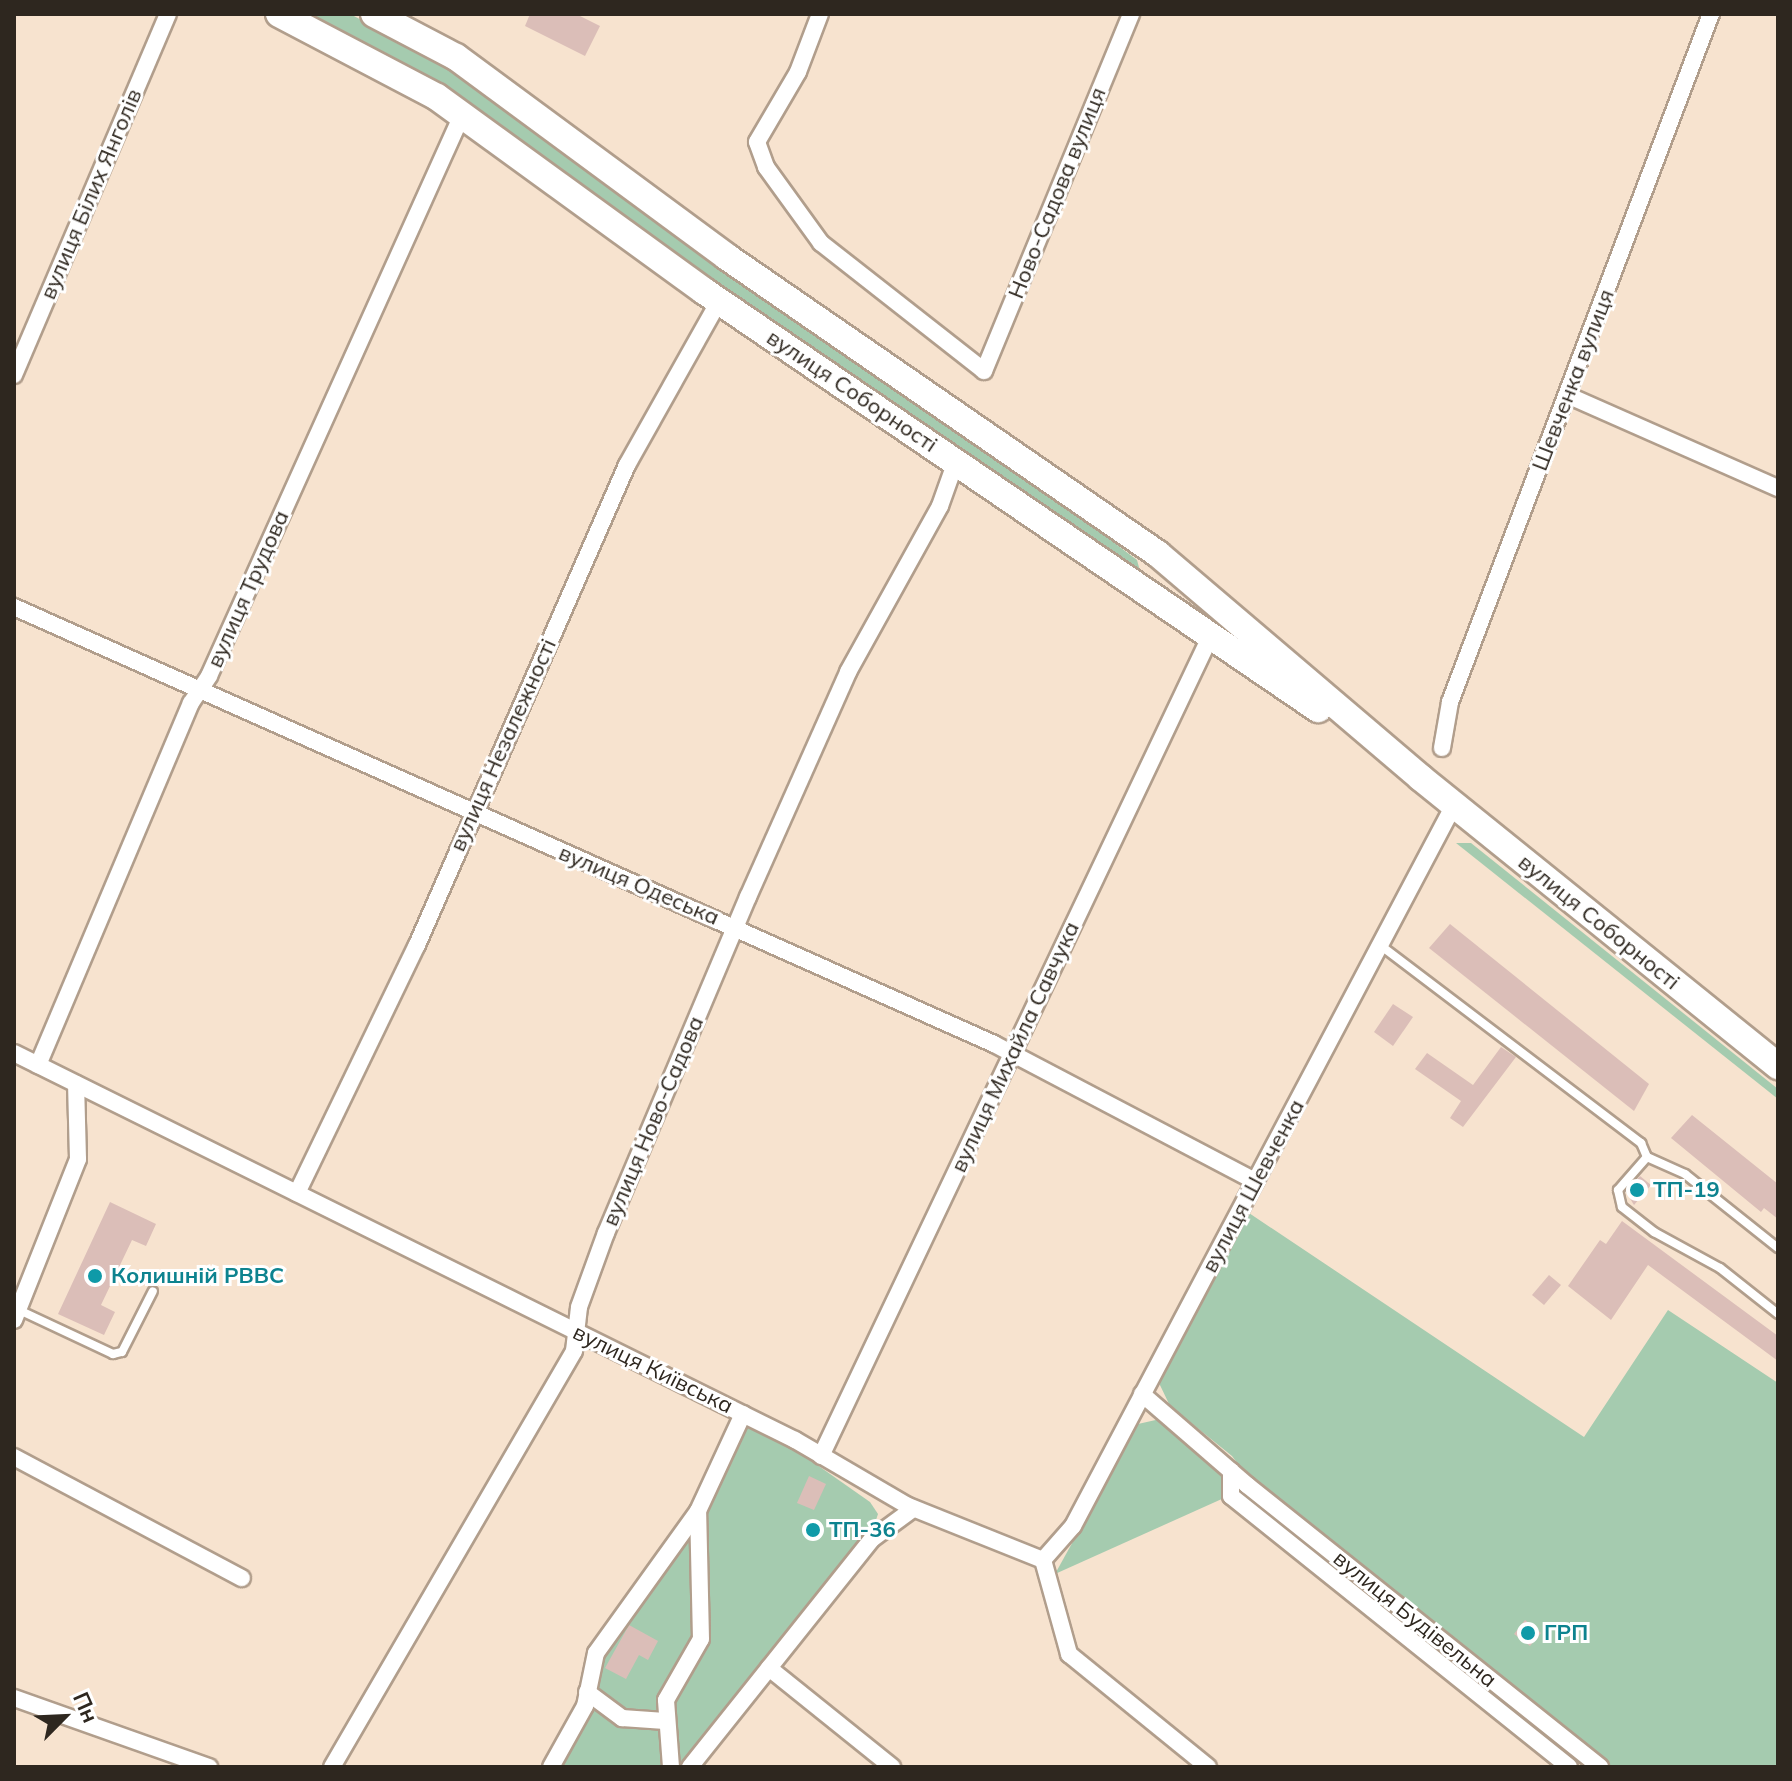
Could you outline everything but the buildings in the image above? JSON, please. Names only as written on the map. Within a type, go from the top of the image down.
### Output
[{"type":"main road","name":"вулиця Соборності","points":[[279,14],[462,115],[719,301],[1421,778]]},
{"type":"main road","name":"вулиця Соборності","points":[[374,14],[456,57],[727,257],[1158,554],[1421,778],[1778,1066]]},
{"type":"street","name":"вулиця Білих Янголів","points":[[14,375],[168,14]]},
{"type":"street","name":"Ново-Садова вулиця","points":[[820,14],[798,72],[757,142],[766,167],[821,243],[984,371],[1131,14]]},
{"type":"street","name":"Шевченка вулиця","points":[[1442,748],[1450,702],[1711,14]]},
{"type":"street","name":"вулиця Трудова","points":[[38,1065],[201,688],[462,115]]},
{"type":"street","name":"вулиця Незалежності","points":[[297,1193],[417,945],[627,465],[719,301]]},
{"type":"street","points":[[1567,395],[1778,488]]},
{"type":"street","name":"вулиця Ново-Садова","points":[[332,1767],[574,1351],[579,1307],[606,1233],[736,926],[848,672],[940,506],[956,461]]},
{"type":"street","name":"вулиця Одеська","points":[[14,607],[474,809],[569,858],[736,926],[1011,1055],[1255,1181]]},
{"type":"street","name":"вулиця Михайла Савчука","points":[[821,1456],[1210,637]]},
{"type":"street","name":"вулиця Шевченка","points":[[1043,1560],[1063,1543],[1454,805]]},
{"type":"street","name":"вулиця Київська","points":[[14,1053],[743,1414],[913,1509],[1043,1560]]},
{"type":"street","points":[[16,1315],[78,1159],[76,1084]]},
{"type":"street","name":"вулиця Будівельна","points":[[1142,1394],[1231,1471],[1600,1767]]},
{"type":"street","points":[[551,1767],[587,1692],[596,1653],[612,1625],[698,1511],[743,1414]]},
{"type":"street","points":[[14,1457],[242,1578]]},
{"type":"street","name":"вулиця Будівельна","points":[[1231,1471],[1231,1496],[1569,1767]]},
{"type":"street","points":[[690,1767],[872,1539],[913,1509]]},
{"type":"street","points":[[671,1767],[665,1721],[666,1700],[701,1639],[698,1511]]},
{"type":"street","points":[[1043,1560],[1069,1654],[1208,1767]]},
{"type":"street","points":[[769,1668],[892,1767]]},
{"type":"street","points":[[587,1692],[622,1718],[665,1721]]},
{"type":"street","points":[[14,1698],[209,1767]]},
{"type":"lane","points":[[1380,945],[1641,1143],[1647,1157],[1685,1174],[1778,1248]]},
{"type":"lane","points":[[1647,1157],[1618,1190],[1622,1207],[1654,1232],[1720,1268],[1778,1314]]},
{"type":"lane","points":[[16,1315],[113,1354],[122,1352],[153,1291]]},
{"type":"green space","points":[[302,14],[350,14],[454,68],[972,435],[1137,560],[1140,571],[1137,574]]},
{"type":"green space","points":[[1456,843],[1471,843],[1778,1089],[1778,1099]]},
{"type":"green space","points":[[1249,1213],[1584,1437],[1668,1310],[1778,1383],[1778,1767],[1612,1767],[1244,1472],[1232,1456],[1170,1406],[1159,1383]]},
{"type":"green space","points":[[1160,1419],[1222,1469],[1224,1498],[1055,1574],[1138,1424]]},
{"type":"green space","points":[[749,1426],[793,1448],[870,1502],[878,1514],[875,1523],[681,1767],[556,1767],[599,1654]]},
{"type":"place","name":"ТП-19","points":[[1637,1190]]},
{"type":"place","name":"Колишній РВВС","points":[[95,1276]]},
{"type":"place","name":"ТП-36","points":[[813,1530]]},
{"type":"place","name":"ГРП","points":[[1528,1633]]}]
